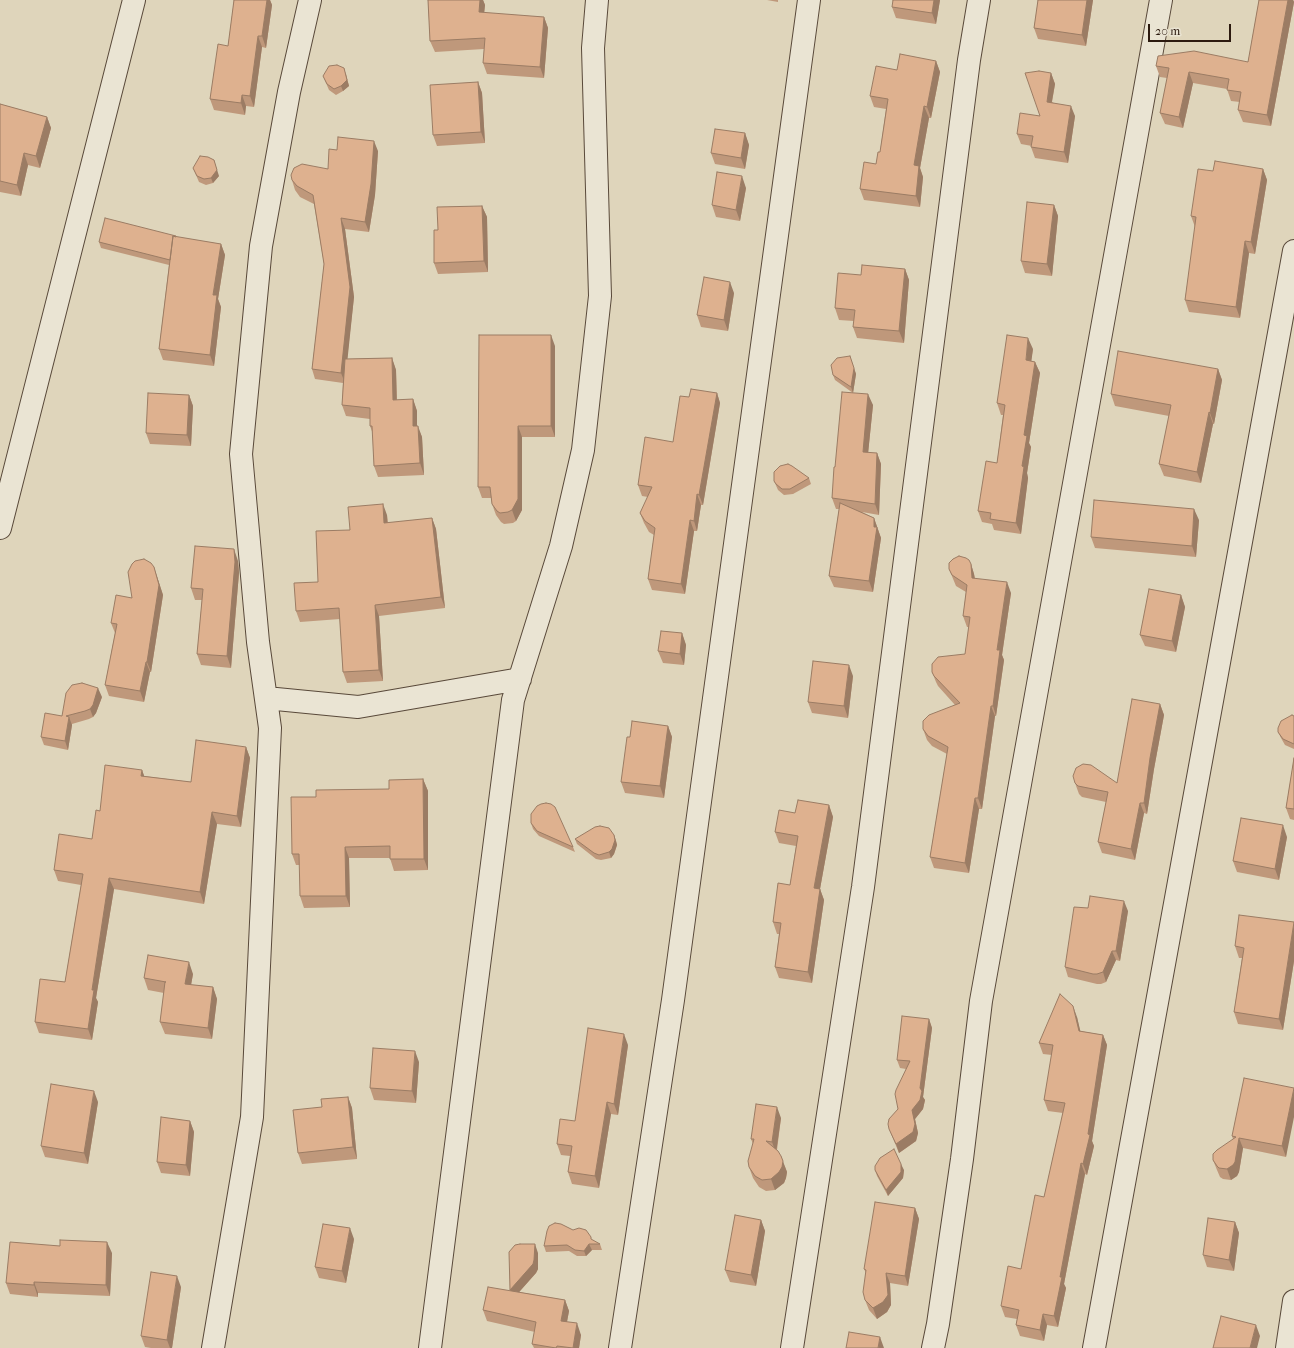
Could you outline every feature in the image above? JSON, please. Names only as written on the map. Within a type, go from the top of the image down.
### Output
[{"type":"street","points":[[0,528],[134,0]]},
{"type":"street","points":[[213,1348],[252,1117],[270,728],[258,642],[241,454],[261,246],[289,92],[310,0]]},
{"type":"street","points":[[430,1348],[513,700],[561,546],[583,450],[600,296],[593,48],[597,0]]},
{"type":"street","points":[[620,1348],[673,1000],[809,0]]},
{"type":"street","points":[[792,1348],[863,887],[968,68],[979,0]]},
{"type":"street","points":[[933,1348],[962,1159],[981,1001],[1161,0]]},
{"type":"street","points":[[1094,1348],[1294,250]]},
{"type":"street","points":[[266,698],[358,707],[520,679]]},
{"type":"street","points":[[1287,1348],[1294,1302]]},
{"type":"building","points":[[234,0],[267,0],[262,36],[258,36],[250,96],[242,95],[241,103],[210,99],[218,44],[228,46]]},
{"type":"building","points":[[428,0],[480,0],[479,12],[544,17],[540,67],[483,63],[485,38],[430,41]]},
{"type":"building","points":[[893,0],[934,0],[932,13],[892,7]]},
{"type":"building","points":[[1038,0],[1087,0],[1082,35],[1034,28]]},
{"type":"building","points":[[1259,0],[1288,0],[1267,115],[1238,110],[1241,92],[1227,90],[1229,79],[1189,72],[1179,117],[1160,113],[1169,68],[1156,66],[1158,56],[1194,51],[1248,62]]},
{"type":"building","points":[[900,54],[936,61],[927,107],[924,106],[914,165],[919,166],[916,196],[860,189],[864,162],[876,164],[878,152],[880,152],[888,99],[870,96],[876,66],[897,70]]},
{"type":"building","points":[[337,65],[344,68],[347,80],[341,86],[334,89],[327,84],[323,76],[329,66]]},
{"type":"building","points":[[1039,71],[1051,73],[1047,102],[1071,106],[1064,152],[1031,147],[1033,136],[1017,134],[1020,113],[1040,116],[1025,73]]},
{"type":"building","points":[[478,82],[481,132],[433,135],[430,85]]},
{"type":"building","points":[[0,104],[47,117],[36,156],[24,153],[17,185],[0,181]]},
{"type":"building","points":[[715,129],[745,133],[741,158],[711,153]]},
{"type":"building","points":[[338,137],[374,141],[371,184],[365,222],[341,218],[350,287],[341,373],[312,369],[324,264],[313,195],[297,186],[292,180],[291,175],[294,168],[302,164],[328,169],[329,149],[337,150]]},
{"type":"building","points":[[200,156],[208,157],[214,160],[217,170],[211,178],[204,179],[197,176],[193,168]]},
{"type":"building","points":[[1215,161],[1263,169],[1251,242],[1245,241],[1236,307],[1185,300],[1196,217],[1191,216],[1198,169],[1213,171]]},
{"type":"building","points":[[717,172],[742,176],[736,210],[712,205]]},
{"type":"building","points":[[1027,202],[1054,205],[1047,264],[1021,261]]},
{"type":"building","points":[[482,206],[484,261],[434,263],[434,230],[438,230],[437,207]]},
{"type":"building","points":[[105,218],[176,236],[173,236],[170,260],[99,242]]},
{"type":"building","points":[[173,236],[221,244],[213,295],[217,295],[210,355],[159,349]]},
{"type":"building","points":[[862,265],[905,269],[899,331],[853,327],[855,310],[835,308],[838,273],[861,275]]},
{"type":"building","points":[[704,277],[730,282],[724,320],[697,315]]},
{"type":"building","points":[[479,335],[551,335],[551,426],[518,426],[518,499],[512,510],[508,512],[500,513],[497,511],[492,504],[490,487],[478,487]]},
{"type":"building","points":[[1007,335],[1028,338],[1026,360],[1035,362],[1024,435],[1027,436],[1016,523],[990,519],[991,513],[978,511],[986,461],[997,463],[1005,405],[997,403]]},
{"type":"building","points":[[1118,351],[1218,369],[1197,472],[1159,464],[1171,405],[1111,394]]},
{"type":"building","points":[[850,356],[854,368],[851,387],[833,375],[831,365],[837,358]]},
{"type":"building","points":[[392,358],[393,400],[413,399],[413,426],[418,426],[420,463],[374,466],[372,426],[370,426],[370,408],[342,405],[345,359]]},
{"type":"building","points":[[691,389],[717,393],[699,495],[697,494],[694,521],[690,520],[681,584],[648,579],[655,528],[645,521],[640,513],[652,487],[638,485],[645,437],[673,442],[680,396],[689,397]]},
{"type":"building","points":[[842,392],[868,394],[863,452],[877,453],[875,504],[832,498]]},
{"type":"building","points":[[148,393],[189,395],[187,435],[146,433]]},
{"type":"building","points":[[788,464],[809,478],[790,489],[782,489],[774,481],[774,472],[780,466]]},
{"type":"building","points":[[1094,500],[1194,509],[1192,546],[1091,537]]},
{"type":"building","points":[[840,503],[874,518],[874,527],[877,527],[869,581],[829,576]]},
{"type":"building","points":[[383,504],[384,523],[432,518],[441,597],[375,605],[379,670],[343,672],[339,608],[296,611],[294,583],[318,582],[316,531],[350,530],[348,507]]},
{"type":"building","points":[[195,546],[234,549],[235,562],[227,656],[197,654],[203,589],[191,588]]},
{"type":"building","points":[[959,556],[969,560],[971,564],[972,578],[1007,582],[997,650],[1000,650],[993,706],[991,706],[978,798],[975,798],[965,863],[930,857],[948,747],[928,736],[923,729],[923,721],[929,715],[960,703],[932,672],[932,664],[938,657],[965,654],[970,617],[963,616],[967,585],[952,575],[949,569],[949,563]]},
{"type":"building","points":[[144,559],[151,563],[154,567],[159,585],[147,662],[140,691],[105,685],[117,624],[111,623],[116,595],[132,598],[128,572],[135,561]]},
{"type":"building","points":[[1149,589],[1181,595],[1172,641],[1140,635]]},
{"type":"building","points":[[661,631],[682,633],[680,654],[658,651]]},
{"type":"building","points":[[813,661],[849,665],[844,706],[808,702]]},
{"type":"building","points":[[82,683],[98,688],[93,705],[90,709],[66,716],[69,717],[65,741],[41,737],[45,713],[62,716],[66,693],[72,685]]},
{"type":"building","points":[[1132,699],[1160,704],[1150,758],[1144,803],[1140,803],[1131,849],[1098,842],[1108,792],[1078,786],[1075,783],[1073,776],[1076,768],[1083,764],[1091,765],[1117,783]]},
{"type":"building","points":[[1292,715],[1294,716],[1294,744],[1283,739],[1278,732],[1281,721]]},
{"type":"building","points":[[632,721],[668,726],[660,786],[621,782],[627,737],[630,737]]},
{"type":"building","points":[[196,740],[246,747],[237,816],[212,812],[200,892],[109,878],[92,990],[94,990],[88,1029],[35,1022],[40,979],[65,982],[83,874],[54,870],[59,834],[92,839],[96,810],[100,811],[105,765],[142,770],[141,776],[191,782]]},
{"type":"building","points":[[1294,758],[1294,809],[1286,808]]},
{"type":"building","points":[[423,779],[424,859],[390,859],[390,846],[345,847],[346,896],[300,896],[299,854],[292,854],[291,797],[316,797],[316,790],[389,789],[389,780]]},
{"type":"building","points":[[798,800],[829,805],[814,888],[820,889],[808,972],[775,967],[781,923],[773,922],[778,883],[790,885],[798,836],[775,832],[779,810],[795,813]]},
{"type":"building","points":[[546,803],[555,807],[573,847],[537,831],[531,823],[531,814],[537,806]]},
{"type":"building","points":[[1241,818],[1283,825],[1275,869],[1233,861]]},
{"type":"building","points":[[600,826],[609,828],[614,835],[615,840],[612,849],[609,852],[599,855],[575,839],[595,827]]},
{"type":"building","points":[[1090,896],[1124,901],[1116,951],[1112,951],[1103,972],[1097,974],[1065,967],[1074,907],[1088,908]]},
{"type":"building","points":[[1239,915],[1294,922],[1279,1019],[1234,1012],[1244,948],[1235,946]]},
{"type":"building","points":[[148,955],[189,962],[185,984],[213,987],[208,1028],[160,1022],[166,982],[144,978]]},
{"type":"building","points":[[1060,994],[1073,1006],[1079,1031],[1103,1035],[1088,1134],[1090,1135],[1083,1164],[1081,1163],[1054,1316],[1043,1314],[1040,1330],[1016,1325],[1019,1310],[1001,1306],[1008,1266],[1021,1269],[1035,1195],[1044,1197],[1065,1103],[1044,1100],[1053,1045],[1039,1043]]},
{"type":"building","points":[[902,1016],[929,1019],[920,1088],[922,1091],[920,1100],[912,1110],[915,1124],[913,1132],[896,1144],[888,1124],[889,1119],[898,1109],[895,1094],[896,1090],[910,1061],[897,1060]]},
{"type":"building","points":[[588,1028],[624,1034],[614,1104],[607,1102],[595,1176],[568,1172],[572,1146],[557,1144],[560,1119],[575,1121]]},
{"type":"building","points":[[373,1048],[415,1051],[412,1091],[370,1088]]},
{"type":"building","points":[[1244,1078],[1294,1088],[1282,1146],[1239,1138],[1235,1162],[1233,1165],[1227,1169],[1219,1168],[1213,1160],[1213,1154],[1236,1137],[1232,1136]]},
{"type":"building","points":[[51,1084],[94,1091],[84,1153],[41,1146]]},
{"type":"building","points":[[348,1097],[353,1147],[298,1153],[293,1110],[322,1107],[321,1099]]},
{"type":"building","points":[[756,1104],[777,1107],[772,1142],[766,1141],[778,1151],[783,1161],[779,1172],[771,1179],[762,1180],[755,1176],[749,1167],[748,1161],[754,1139],[751,1139]]},
{"type":"building","points":[[161,1117],[190,1121],[186,1165],[157,1162]]},
{"type":"building","points":[[894,1149],[901,1164],[901,1172],[886,1190],[875,1170],[875,1166],[880,1158]]},
{"type":"building","points":[[875,1202],[915,1208],[905,1276],[886,1273],[888,1295],[883,1302],[873,1308],[865,1300],[863,1292],[866,1270],[864,1269]]},
{"type":"building","points":[[735,1215],[761,1220],[751,1275],[725,1270]]},
{"type":"building","points":[[1208,1218],[1235,1222],[1229,1260],[1203,1255]]},
{"type":"building","points":[[555,1223],[561,1224],[573,1230],[579,1228],[586,1230],[591,1239],[600,1244],[589,1244],[584,1251],[575,1250],[567,1245],[544,1246],[549,1226]]},
{"type":"building","points":[[323,1224],[350,1228],[342,1271],[315,1267]]},
{"type":"building","points":[[60,1240],[107,1242],[106,1285],[34,1282],[34,1285],[6,1283],[10,1242],[60,1246]]},
{"type":"building","points":[[535,1244],[534,1260],[533,1264],[510,1290],[509,1252],[515,1245]]},
{"type":"building","points":[[151,1272],[177,1276],[167,1340],[141,1336]]},
{"type":"building","points":[[488,1287],[565,1300],[561,1321],[577,1323],[573,1348],[557,1346],[556,1348],[532,1344],[536,1322],[483,1310]]},
{"type":"building","points":[[1221,1316],[1256,1325],[1250,1348],[1213,1348]]},
{"type":"building","points":[[849,1332],[880,1337],[878,1348],[846,1348]]}]
